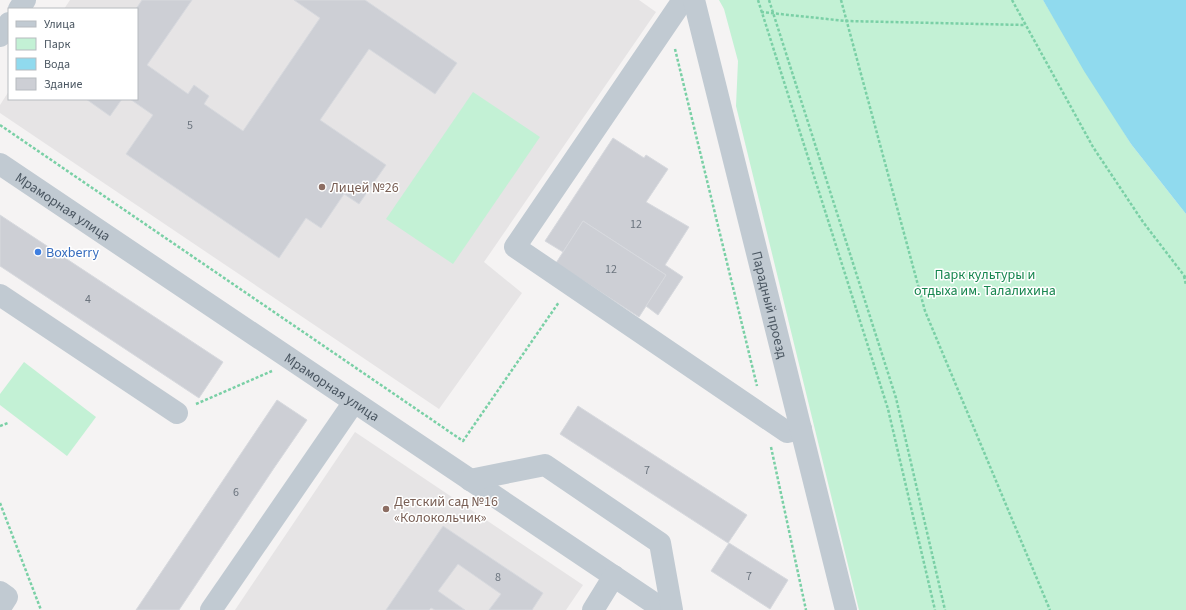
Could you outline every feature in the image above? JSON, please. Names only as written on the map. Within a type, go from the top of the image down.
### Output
[{"type":"street","points":[[683,0],[515,247],[787,432],[801,429]]},
{"type":"street","name":"Парадный проезд","points":[[694,0],[846,610]]},
{"type":"street","points":[[0,36],[8,24]]},
{"type":"street","name":"Мраморная улица","points":[[0,164],[664,610]]},
{"type":"street","points":[[0,295],[177,413]]},
{"type":"street","points":[[211,610],[354,402]]},
{"type":"street","points":[[470,480],[545,465],[660,543],[672,610]]},
{"type":"street","points":[[593,610],[614,576]]},
{"type":"street","points":[[0,592],[7,597],[0,608]]},
{"type":"path","points":[[758,0],[888,409],[935,610]]},
{"type":"path","points":[[769,0],[896,398],[945,610]]},
{"type":"path","points":[[841,0],[925,311],[1050,610]]},
{"type":"path","points":[[1012,0],[1093,147],[1143,222],[1186,278]]},
{"type":"path","points":[[761,12],[846,21],[1025,25]]},
{"type":"path","points":[[668,22],[765,417],[806,610]]},
{"type":"path","points":[[0,125],[463,441],[570,285]]},
{"type":"path","points":[[1183,274],[1186,285]]},
{"type":"path","points":[[177,413],[272,371]]},
{"type":"path","points":[[0,426],[8,423]]},
{"type":"path","points":[[0,503],[41,610]]},
{"type":"shaded area","name":"Лицей №26","points":[[70,0],[639,0],[656,12],[484,262],[522,293],[439,409],[0,113],[0,105],[8,93],[8,100],[138,100],[138,8],[65,8]]},
{"type":"shaded area","name":"Детский сад №16 «Колокольчик»","points":[[355,432],[583,585],[566,610],[235,610]]},
{"type":"green space","name":"Парк культуры и отдыха им. Талалихина","points":[[719,0],[1043,0],[1131,144],[1186,214],[1186,610],[859,610],[736,106],[738,61],[724,9]]},
{"type":"green space","points":[[473,92],[540,137],[453,264],[386,219]]},
{"type":"green space","points":[[24,362],[96,417],[67,456],[0,405],[0,394]]},
{"type":"water","points":[[1043,0],[1186,0],[1186,214],[1131,144],[1084,71]]},
{"type":"building","points":[[142,0],[192,0],[147,65],[188,94],[194,85],[209,96],[204,104],[243,131],[320,18],[294,0],[365,0],[457,63],[435,94],[369,49],[320,120],[386,165],[359,204],[344,194],[321,228],[306,218],[279,258],[126,154],[153,115],[131,100],[138,100],[138,8],[137,8]]},
{"type":"building","points":[[87,100],[121,100],[110,116]]},
{"type":"building","points":[[613,138],[644,158],[646,155],[668,169],[646,202],[689,227],[665,265],[683,277],[658,315],[646,306],[666,275],[583,221],[563,252],[545,241]]},
{"type":"building","points":[[0,215],[223,362],[199,398],[0,266]]},
{"type":"building","points":[[583,221],[666,275],[639,317],[556,263]]},
{"type":"building","points":[[277,400],[307,420],[179,610],[136,610]]},
{"type":"building","points":[[578,406],[747,515],[728,543],[560,434]]},
{"type":"building","points":[[443,526],[543,593],[532,610],[489,610],[501,594],[458,564],[438,591],[465,610],[435,610],[431,608],[429,610],[386,610]]},
{"type":"building","points":[[729,543],[788,580],[770,609],[711,571]]},
{"type":"place","name":"Лицей №26","points":[[322,187]]},
{"type":"place","name":"Boxberry","points":[[38,252]]},
{"type":"place","name":"Детский сад №16 «Колокольчик»","points":[[386,509]]}]
